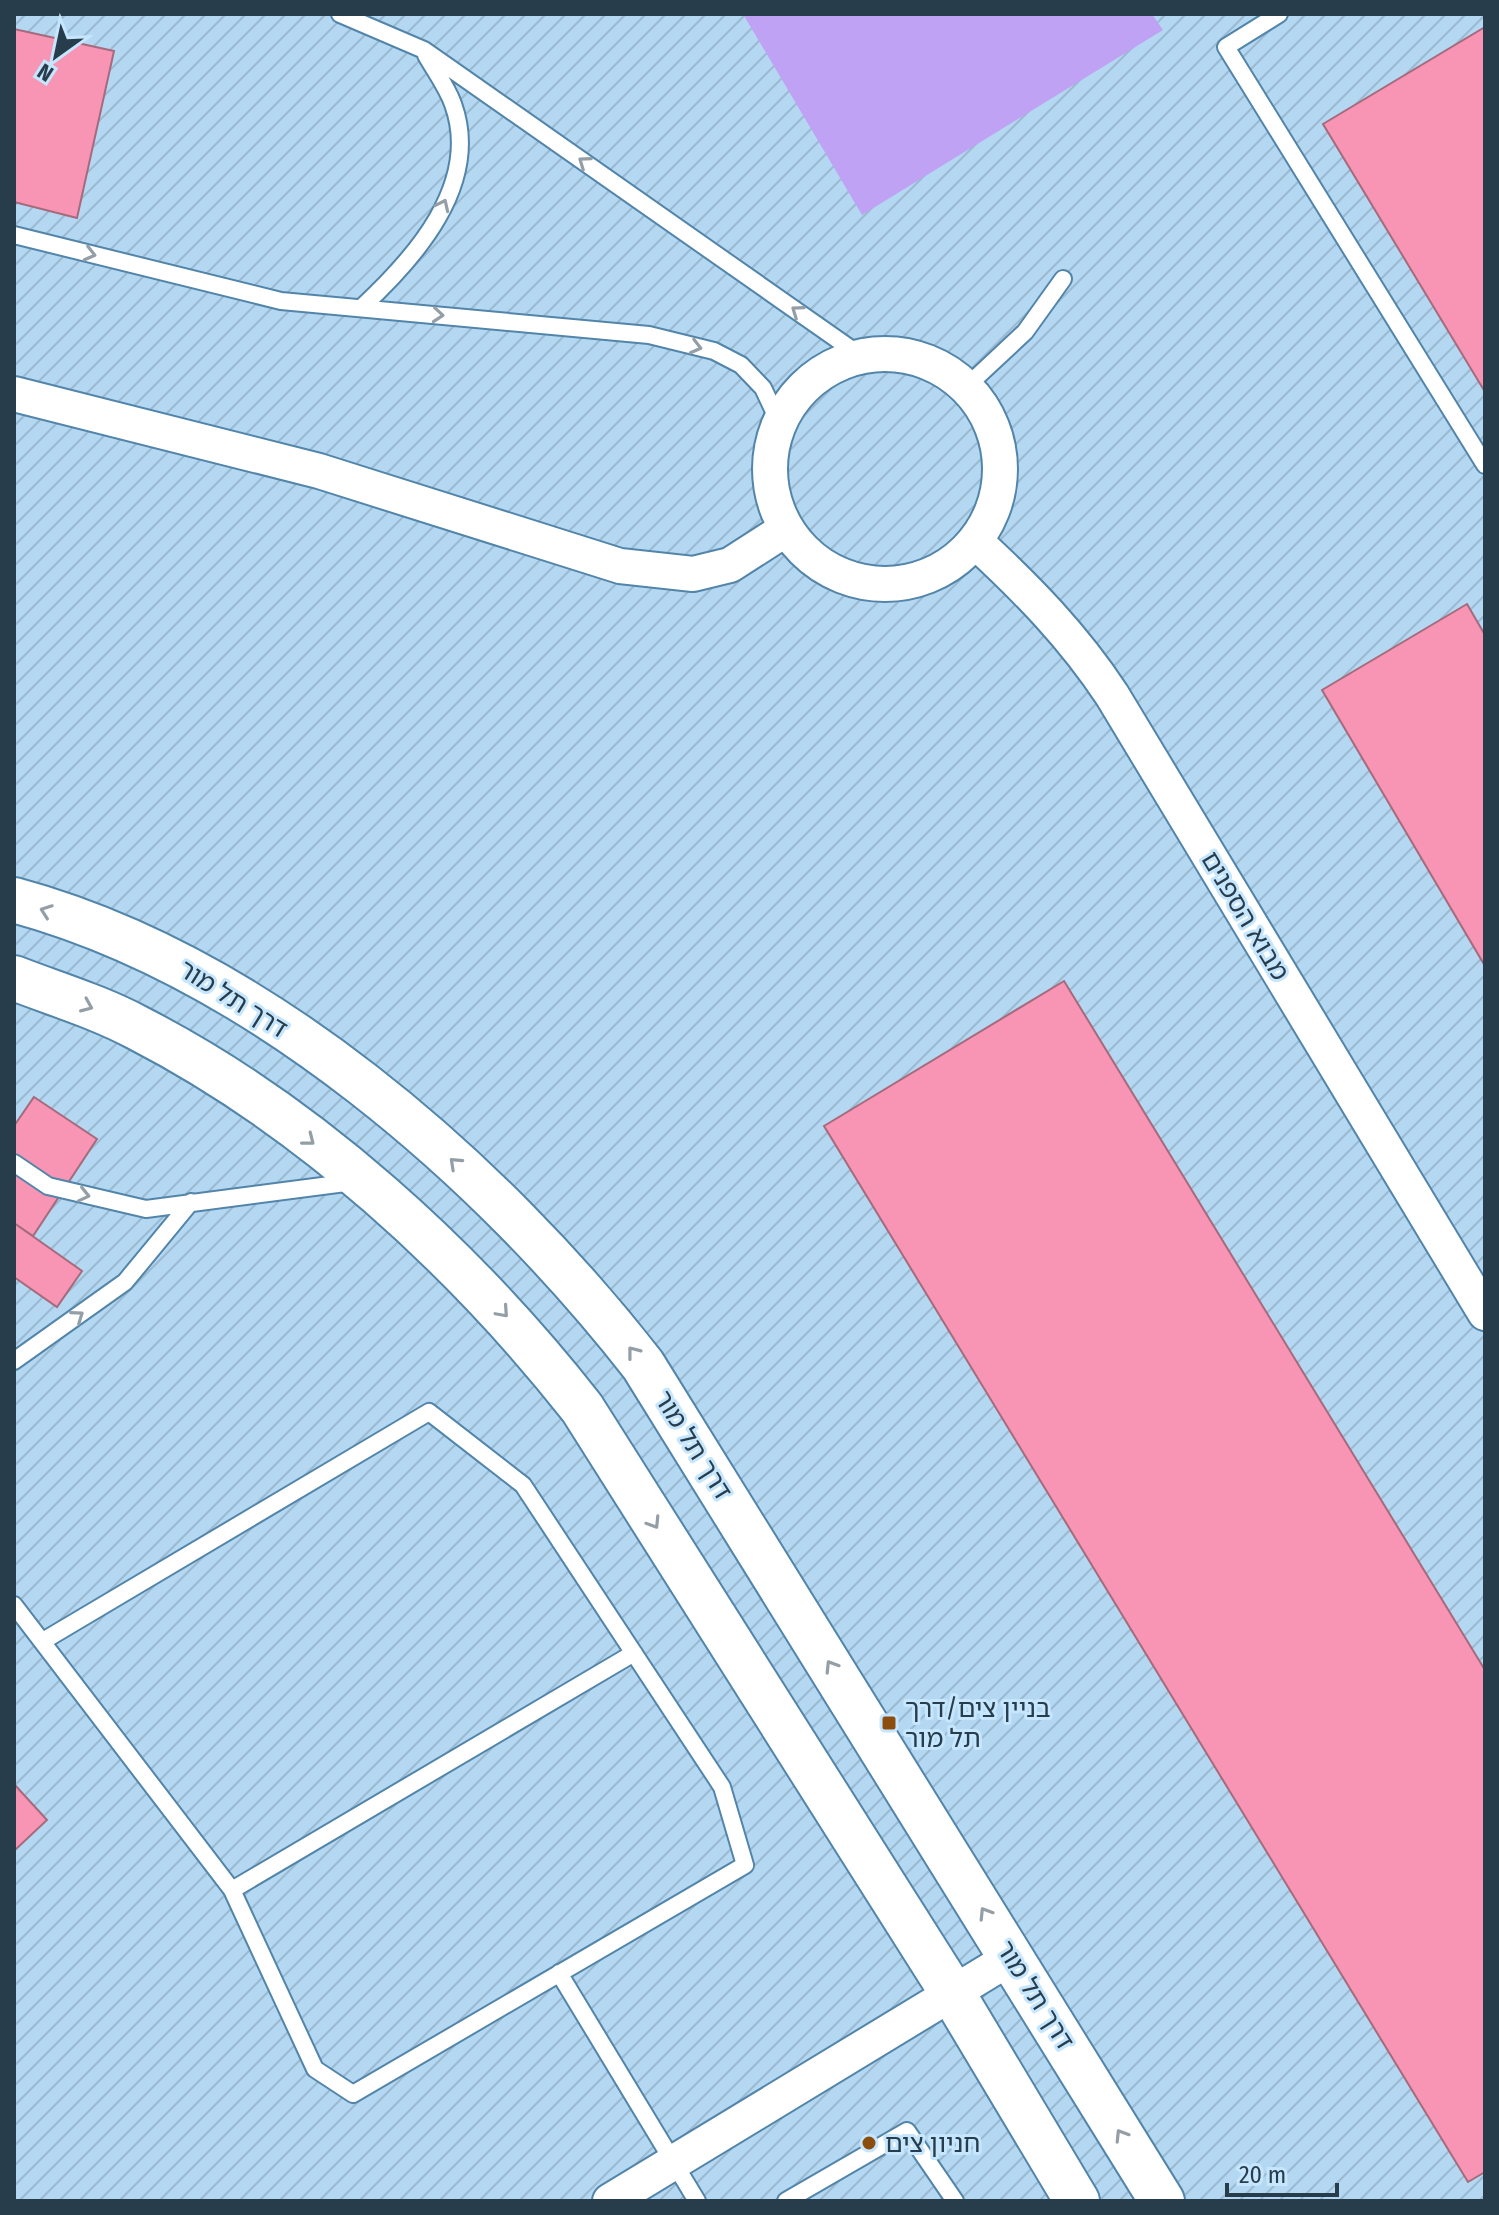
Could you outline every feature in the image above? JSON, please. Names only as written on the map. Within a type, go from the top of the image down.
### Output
[{"type":"street","points":[[889,354],[917,358],[944,370],[966,387],[987,414],[999,446],[1001,480],[993,513],[976,542],[949,567],[914,582],[878,585],[842,576],[810,557],[786,529],[772,494],[771,482],[770,457],[779,422],[799,391],[827,369],[861,356],[889,354]]},
{"type":"street","points":[[14,394],[319,471],[620,566],[693,574],[730,565],[786,529]]},
{"type":"street","name":"מבוא הספנים","points":[[976,542],[1038,599],[1081,647],[1485,1313]]},
{"type":"street","name":"דרך תל מור","points":[[14,900],[171,960],[258,1011],[348,1075],[435,1145],[539,1240],[590,1297],[643,1365],[1162,2201]]},
{"type":"street","points":[[14,978],[137,1027],[190,1058],[303,1135],[361,1182],[485,1293],[582,1408],[953,1994],[1077,2201]]},
{"type":"street","points":[[610,2201],[1012,1957]]},
{"type":"lane","points":[[340,14],[424,50],[861,356]]},
{"type":"lane","points":[[1279,14],[1226,47],[1485,465]]},
{"type":"lane","points":[[361,308],[396,275],[425,241],[448,196],[457,158],[459,128],[453,104],[424,50]]},
{"type":"lane","points":[[14,235],[281,301],[649,335],[714,351],[741,365],[763,388],[779,422]]},
{"type":"lane","points":[[966,387],[1025,332],[1063,279]]},
{"type":"lane","points":[[14,1163],[48,1186],[146,1209],[361,1182]]},
{"type":"lane","points":[[14,1361],[125,1282],[191,1202]]},
{"type":"lane","points":[[14,1605],[232,1890],[315,2069],[353,2094],[745,1865],[722,1787],[523,1485],[429,1412],[43,1641]]},
{"type":"lane","points":[[232,1890],[634,1653]]},
{"type":"lane","points":[[559,1973],[697,2201]]},
{"type":"lane","points":[[786,2201],[907,2131],[955,2201]]},
{"type":"shaded area","points":[[14,14],[1485,14],[1485,2201],[14,2201]]},
{"type":"shaded area","points":[[743,14],[1152,14],[1163,30],[862,215]]},
{"type":"building","points":[[1485,27],[1485,392],[1323,124]]},
{"type":"building","points":[[14,29],[114,51],[77,218],[14,202]]},
{"type":"building","points":[[1467,604],[1485,635],[1485,966],[1322,690]]},
{"type":"building","points":[[1064,981],[1485,1670],[1485,2172],[1468,2182],[824,1126]]},
{"type":"building","points":[[34,1097],[97,1139],[33,1236],[14,1223],[14,1126]]},
{"type":"building","points":[[14,1223],[82,1271],[57,1307],[14,1277]]},
{"type":"building","points":[[14,1784],[47,1820],[14,1851]]},
{"type":"place","name":"בניין צים/דרך תל מור","points":[[889,1723]]},
{"type":"place","name":"חניון צים","points":[[869,2143]]}]
